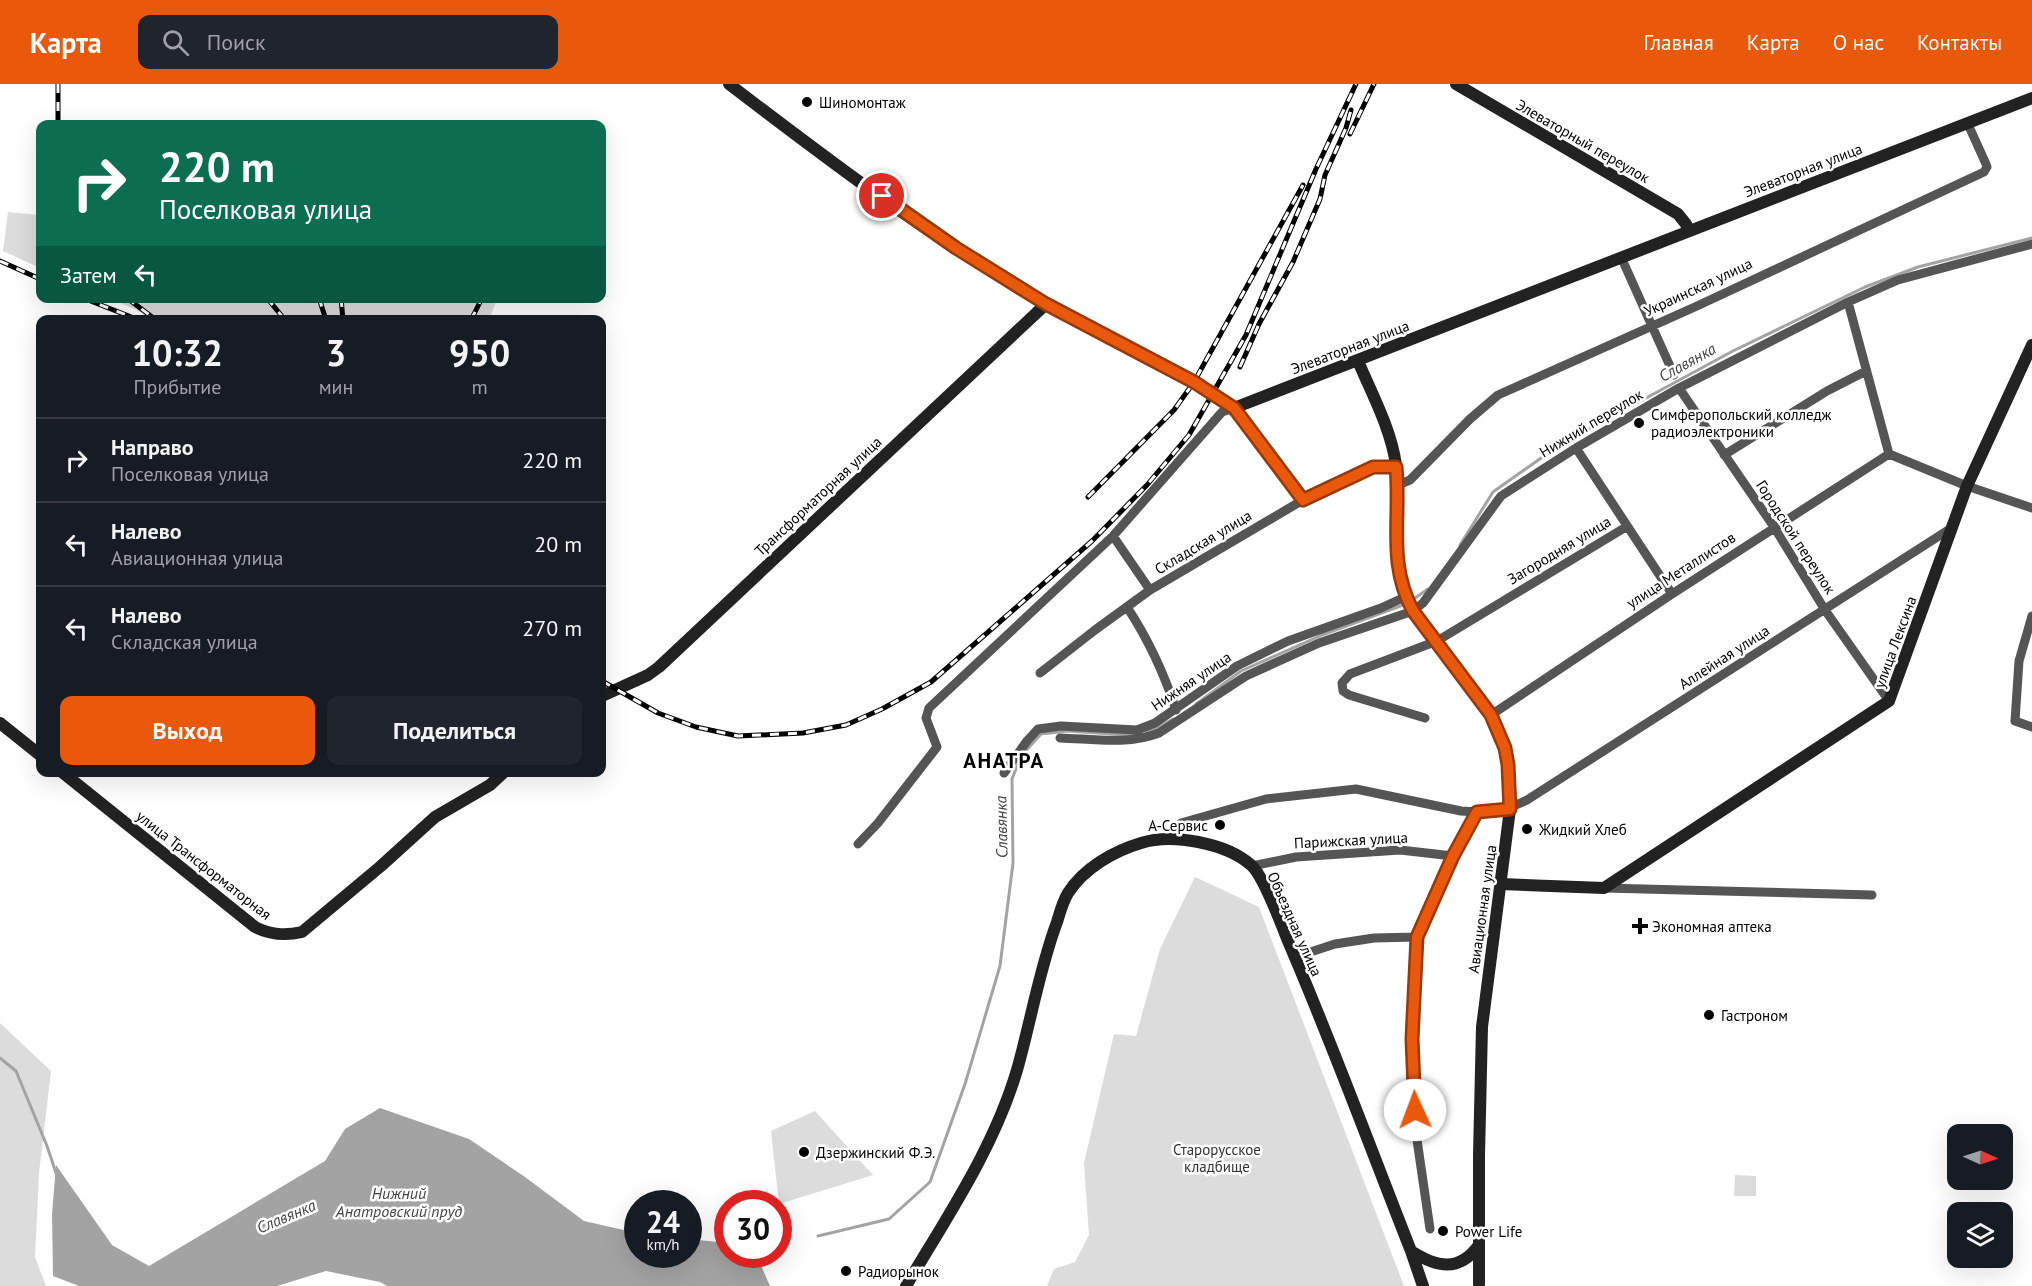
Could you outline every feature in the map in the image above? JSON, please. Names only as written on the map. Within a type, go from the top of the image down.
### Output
[{"type":"main road","points":[[729,84],[826,158],[956,248],[1046,304],[1194,382],[1234,408]]},
{"type":"main road","name":"Элеваторный переулок","points":[[1456,84],[1678,214],[1688,230]]},
{"type":"main road","name":"Элеваторная улица","points":[[1234,408],[2032,98]]},
{"type":"main road","name":"Трансформаторная улица","points":[[606,694],[648,675],[659,667],[1046,304]]},
{"type":"main road","name":"улица Лексина","points":[[1604,888],[1889,701],[1967,486],[2032,345]]},
{"type":"main road","name":"Авиационная улица","points":[[1358,361],[1393,446],[1398,485],[1396,520],[1398,571],[1406,597],[1413,611],[1491,715],[1505,748],[1508,765],[1510,809],[1482,1027],[1480,1285]]},
{"type":"main road","points":[[0,723],[36,752]]},
{"type":"main road","name":"улица Трансформаторная","points":[[68,777],[255,927],[266,933],[290,935],[302,932],[435,817],[490,785],[499,777]]},
{"type":"main road","name":"Объездная улица","points":[[906,1286],[983,1157],[1016,1072],[1049,942],[1066,895],[1087,871],[1126,848],[1148,840],[1171,838],[1216,847],[1252,866],[1269,896],[1424,1286]]},
{"type":"main road","points":[[1501,884],[1604,888]]},
{"type":"main road","points":[[1424,1286],[1438,1268],[1471,1256],[1479,1245]]},
{"type":"main road","points":[[1411,1251],[1431,1263],[1452,1264],[1469,1270],[1480,1285]]},
{"type":"street","name":"Украинская улица","points":[[1398,485],[1410,480],[1470,419],[1498,395],[1697,306],[1984,172],[1987,167],[1968,122]]},
{"type":"street","name":"Нижний переулок","points":[[1413,611],[1423,603],[1501,496],[1576,448],[1679,388],[1848,302],[1898,280],[2032,244]]},
{"type":"street","points":[[1621,258],[1674,375]]},
{"type":"street","points":[[1848,302],[1889,454],[1967,486],[2032,508]]},
{"type":"street","points":[[1724,455],[1827,391],[1866,371]]},
{"type":"street","name":"Городской переулок","points":[[1679,388],[1774,527],[1825,610],[1889,701]]},
{"type":"street","points":[[1234,408],[1303,500]]},
{"type":"street","name":"Элеваторная улица","points":[[858,844],[878,823],[937,747],[926,718],[929,708],[1113,536],[1222,412],[1234,408]]},
{"type":"street","points":[[1576,448],[1626,527]]},
{"type":"street","name":"улица Металлистов","points":[[1491,715],[1671,594],[1889,454]]},
{"type":"street","name":"Складская улица","points":[[1040,674],[1150,590],[1303,500],[1373,467],[1396,467]]},
{"type":"street","name":"Загородняя улица","points":[[1425,718],[1349,695],[1343,691],[1342,683],[1350,674],[1437,641],[1626,527],[1671,594]]},
{"type":"street","name":"Аллейная улица","points":[[1510,809],[1953,527]]},
{"type":"street","points":[[1113,536],[1150,590]]},
{"type":"street","name":"Нижняя улица","points":[[1004,773],[1038,729],[1061,726],[1137,730],[1155,723],[1176,710],[1237,666],[1288,641],[1406,597]]},
{"type":"street","points":[[1127,607],[1158,660],[1176,710]]},
{"type":"street","name":"Нижняя улица","points":[[1060,738],[1132,740],[1159,733],[1246,676],[1319,643],[1413,611]]},
{"type":"street","points":[[2032,616],[2019,661],[2015,721],[2032,727]]},
{"type":"street","points":[[1171,838],[1181,822],[1266,799],[1356,789],[1461,811],[1510,809]]},
{"type":"street","points":[[1430,1229],[1416,1133],[1412,1039],[1417,937],[1453,856],[1477,812]]},
{"type":"street","name":"Парижская улица","points":[[1252,866],[1296,857],[1400,850],[1453,856]]},
{"type":"street","points":[[1604,888],[1872,895]]},
{"type":"street","points":[[1295,957],[1335,944],[1374,938],[1417,937]]},
{"type":"green space","points":[[8,212],[36,215],[36,266],[3,251]]},
{"type":"green space","points":[[120,303],[495,303],[491,315],[149,315]]},
{"type":"green space","name":"Старорусское кладбище","points":[[1195,877],[1259,907],[1404,1286],[1047,1286],[1054,1269],[1075,1262],[1089,1235],[1084,1163],[1114,1034],[1136,1036],[1160,949]]},
{"type":"green space","points":[[0,1023],[51,1071],[39,1173],[35,1257],[46,1286],[0,1286]]},
{"type":"green space","points":[[815,1111],[873,1175],[792,1200],[792,1190],[777,1190],[771,1131]]},
{"type":"green space","points":[[1735,1175],[1756,1176],[1756,1196],[1734,1196]]},
{"type":"water","name":"Нижний Анатровский пруд","points":[[380,1108],[469,1139],[584,1221],[624,1230],[624,1268],[702,1268],[702,1240],[714,1242],[714,1268],[762,1268],[770,1286],[387,1286],[380,1282],[326,1271],[277,1286],[79,1286],[53,1276],[52,1214],[56,1165],[112,1245],[149,1266],[325,1161],[345,1129]]},
{"type":"waterway","name":"Славянка","points":[[1460,545],[1493,492],[1561,444],[1733,351],[1865,287],[1918,267],[2032,238]]},
{"type":"waterway","name":"Славянка","points":[[1415,598],[1428,589]]},
{"type":"waterway","name":"Славянка","points":[[1196,704],[1241,671],[1322,635],[1403,605]]},
{"type":"waterway","name":"Славянка","points":[[1146,731],[1173,719]]},
{"type":"waterway","name":"Славянка","points":[[818,1236],[889,1219],[930,1182],[965,1084],[1000,966],[1013,863],[1012,779],[1021,756],[1041,734],[1067,731],[1129,735],[1137,733]]},
{"type":"waterway","name":"Славянка","points":[[0,1058],[16,1071],[56,1173]]},
{"type":"railway","points":[[58,84],[58,120]]},
{"type":"railway","points":[[606,683],[658,713],[696,727],[738,736],[803,733],[846,725],[882,709],[931,682],[1092,541],[1147,485],[1189,435],[1246,335],[1316,169],[1356,84]]},
{"type":"railway","points":[[1350,134],[1374,84]]},
{"type":"railway","points":[[1240,367],[1259,324],[1293,262],[1320,199],[1325,175],[1346,128],[1351,110]]},
{"type":"railway","points":[[1088,497],[1174,410],[1194,382],[1303,185]]},
{"type":"railway","points":[[0,261],[36,277]]},
{"type":"railway","points":[[96,303],[126,315]]},
{"type":"railway","points":[[134,303],[149,315]]},
{"type":"railway","points":[[271,303],[281,315]]},
{"type":"railway","points":[[321,303],[324,315]]},
{"type":"railway","points":[[341,303],[343,315]]},
{"type":"railway","points":[[474,315],[480,303]]},
{"type":"place","name":"Шиномонтаж","points":[[807,102]]},
{"type":"place","name":"Симферопольский колледж радиоэлектроники","points":[[1639,423]]},
{"type":"place","name":"А-Сервис","points":[[1220,825]]},
{"type":"place","name":"Жидкий Хлеб","points":[[1527,829]]},
{"type":"place","name":"Экономная аптека","points":[[1640,926]]},
{"type":"place","name":"Гастроном","points":[[1709,1015]]},
{"type":"place","name":"Дзержинский Ф.Э.","points":[[804,1152]]},
{"type":"place","name":"Power Life","points":[[1443,1231]]},
{"type":"place","name":"Радиорынок","points":[[846,1271]]},
{"type":"district","name":"АНАТРА","points":[[1004,760]]},
{"type":"route","points":[[882,196],[956,248],[1046,304],[1194,382],[1234,408],[1303,500],[1373,467],[1396,467],[1398,571],[1406,597],[1413,611],[1491,715],[1505,748],[1510,786],[1510,809],[1477,812],[1453,856],[1417,937],[1412,1039],[1415,1110]]}]
